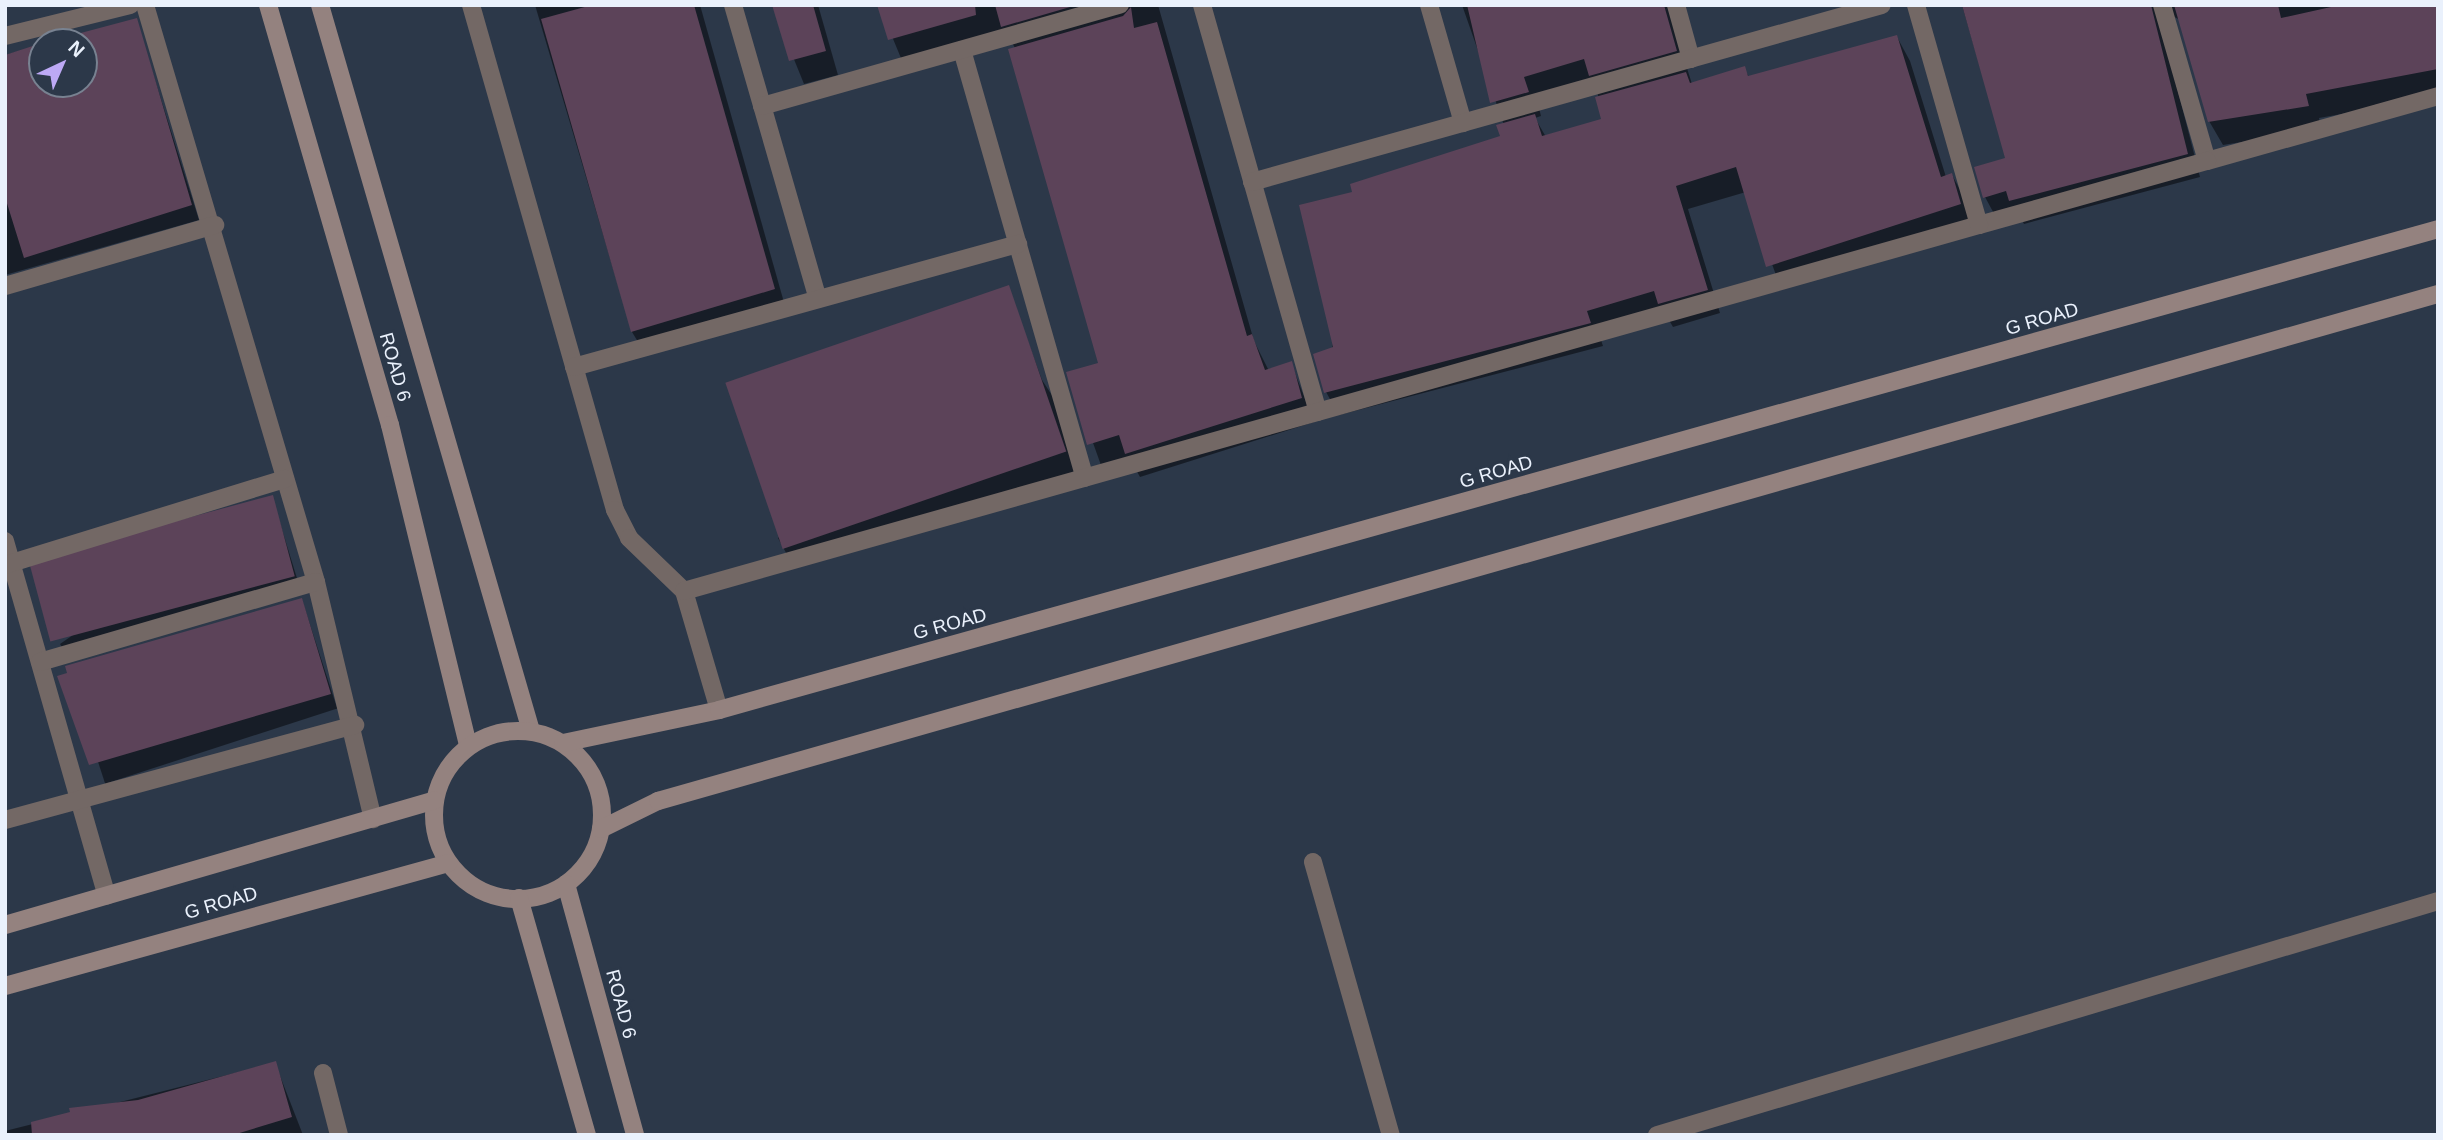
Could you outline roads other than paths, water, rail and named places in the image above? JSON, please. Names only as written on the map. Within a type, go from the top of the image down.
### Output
[{"type":"street","points":[[5,36],[130,5]]},
{"type":"street","points":[[145,5],[215,225],[316,582],[355,725],[373,819]]},
{"type":"street","name":"ROAD 6","points":[[268,5],[390,425],[468,745]]},
{"type":"street","name":"ROAD 6","points":[[320,5],[531,731]]},
{"type":"street","points":[[471,5],[574,368],[629,538],[684,591],[719,710]]},
{"type":"street","points":[[733,5],[818,299]]},
{"type":"street","points":[[762,106],[1120,5]]},
{"type":"street","points":[[1202,5],[1318,412]]},
{"type":"street","points":[[1429,5],[1463,123]]},
{"type":"street","points":[[1676,5],[1691,59]]},
{"type":"street","points":[[1252,181],[1882,5]]},
{"type":"street","points":[[1916,5],[1979,225]]},
{"type":"street","points":[[2162,5],[2207,161]]},
{"type":"street","points":[[962,50],[1085,478]]},
{"type":"street","points":[[684,591],[2438,96]]},
{"type":"street","points":[[5,286],[215,225]]},
{"type":"street","name":"G ROAD","points":[[563,743],[719,710],[2438,229]]},
{"type":"street","points":[[574,368],[1018,244]]},
{"type":"street","points":[[601,829],[657,801],[2438,294]]},
{"type":"street","points":[[8,564],[285,478]]},
{"type":"street","points":[[5,541],[8,564],[40,662],[107,896]]},
{"type":"street","points":[[40,662],[316,582]]},
{"type":"street","points":[[5,820],[355,725]]},
{"type":"street","points":[[499,731],[531,731],[563,743],[592,776],[601,796],[601,829],[590,860],[566,884],[519,898],[472,886],[448,863],[435,833],[434,800],[445,769],[468,745],[499,731]]},
{"type":"street","name":"G ROAD","points":[[5,925],[434,800]]},
{"type":"street","points":[[1313,862],[1391,1135]]},
{"type":"street","name":"G ROAD","points":[[5,986],[448,863]]},
{"type":"street","name":"ROAD 6","points":[[566,884],[635,1135]]},
{"type":"street","points":[[519,898],[587,1135]]},
{"type":"street","points":[[1657,1135],[2438,901]]},
{"type":"street","points":[[323,1073],[339,1135]]}]
